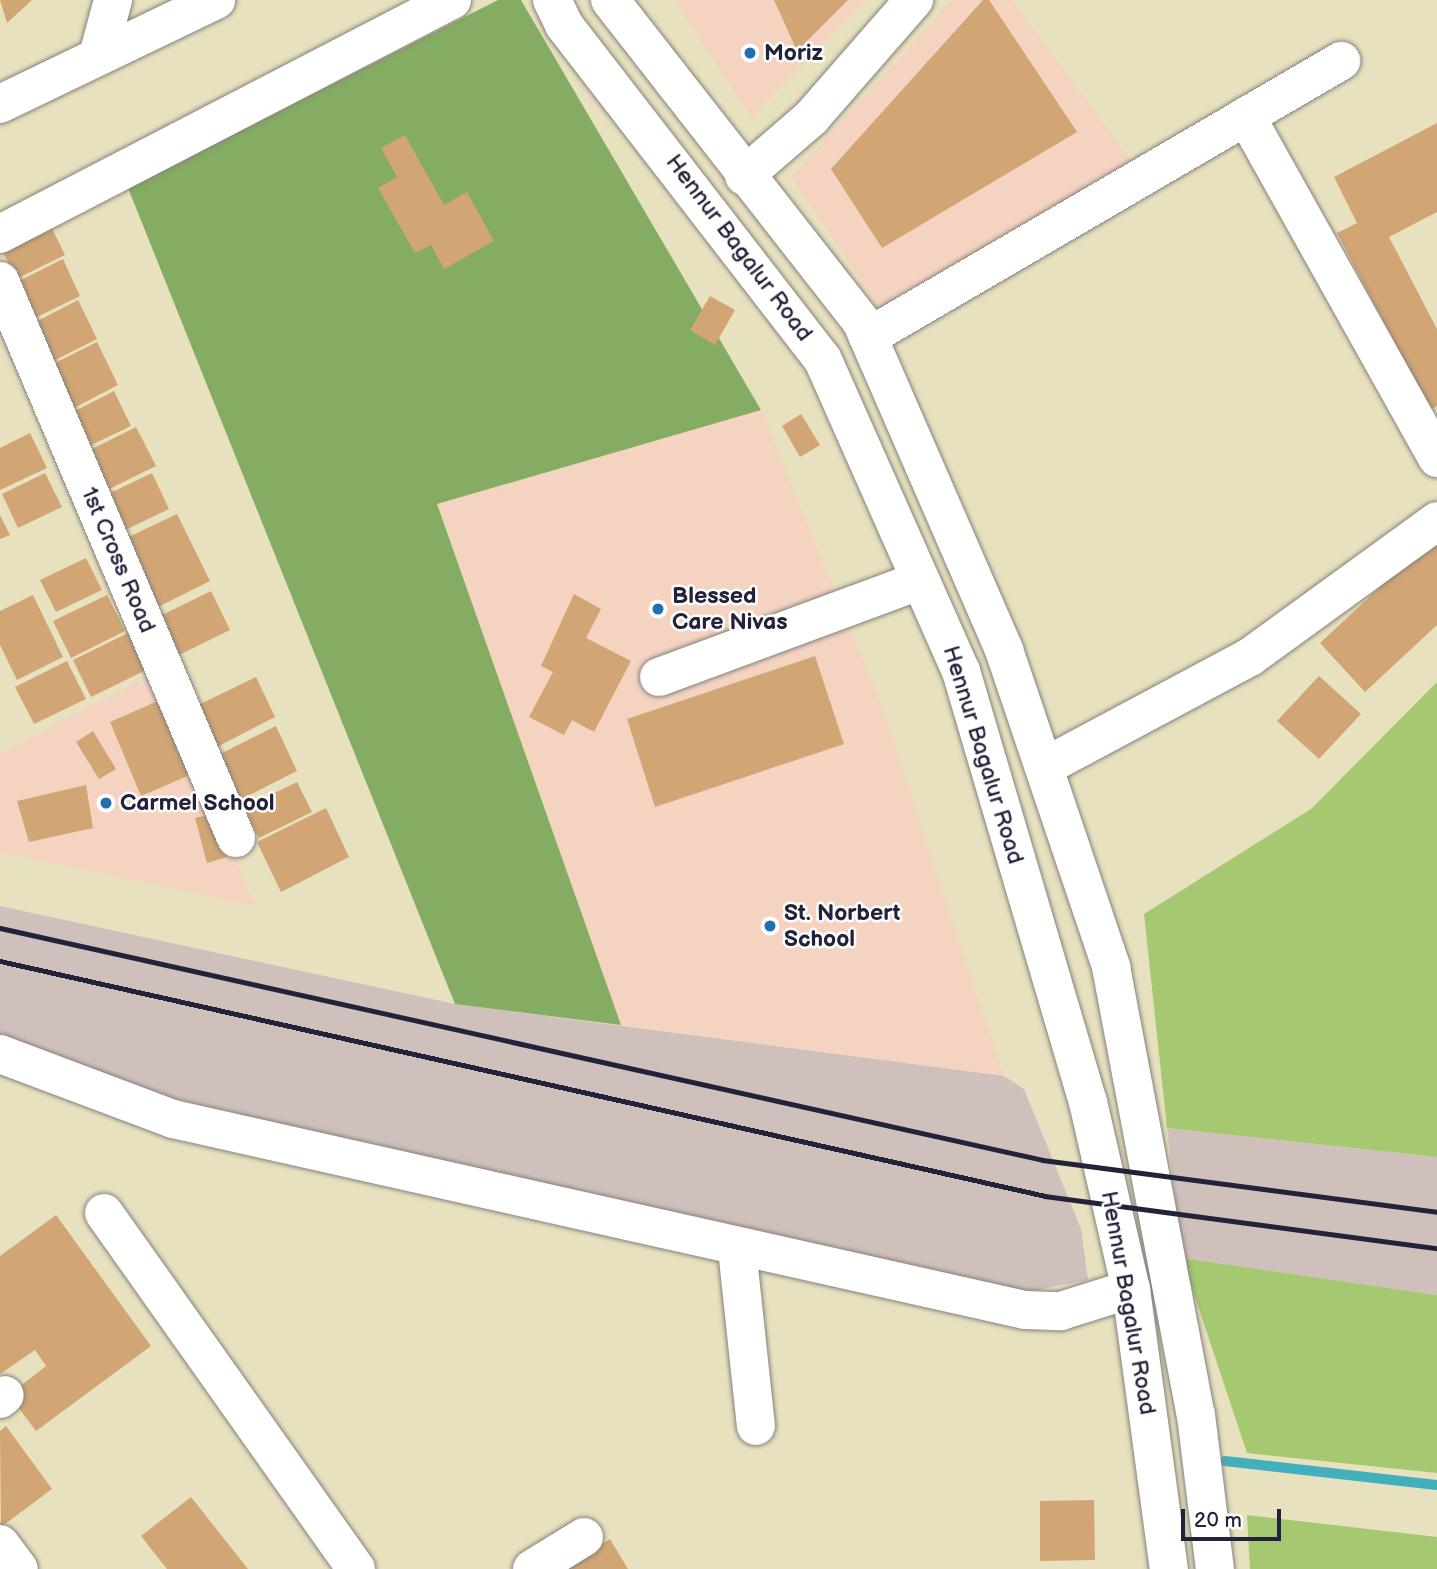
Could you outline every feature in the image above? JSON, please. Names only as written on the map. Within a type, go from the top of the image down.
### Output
[{"type":"main road","points":[[99,52],[113,0]]},
{"type":"main road","points":[[0,104],[99,52],[216,0]]},
{"type":"main road","points":[[0,234],[452,0]]},
{"type":"main road","name":"Hennur Bagalur Road","points":[[552,0],[565,25],[823,360],[965,684],[1088,1102],[1131,1289],[1169,1569]]},
{"type":"main road","name":"Hennur Bagalur Road","points":[[610,0],[868,337],[1004,650],[1106,946],[1135,1076],[1166,1282],[1196,1415],[1215,1569]]},
{"type":"main road","points":[[744,176],[811,118],[914,0]]},
{"type":"main road","points":[[868,337],[1341,61]]},
{"type":"main road","points":[[1246,116],[1437,458]]},
{"type":"main road","name":"1st Cross Road","points":[[0,281],[236,838]]},
{"type":"main road","points":[[1044,766],[1250,657],[1437,521]]},
{"type":"main road","points":[[659,677],[921,580]]},
{"type":"main road","points":[[0,1054],[173,1119],[737,1249],[1025,1310],[1061,1311],[1131,1289]]},
{"type":"main road","points":[[104,1213],[356,1569]]},
{"type":"main road","points":[[737,1249],[756,1426]]},
{"type":"main road","points":[[533,1569],[584,1537]]},
{"type":"main road","points":[[0,1544],[19,1569]]},
{"type":"shaded area","points":[[675,0],[866,0],[751,118]]},
{"type":"shaded area","points":[[952,0],[1012,0],[1147,182],[895,331],[791,177]]},
{"type":"shaded area","points":[[761,410],[885,715],[1004,1076],[621,1025],[437,504]]},
{"type":"shaded area","name":"Carmel School","points":[[156,672],[255,906],[0,852],[0,753]]},
{"type":"shaded area","points":[[0,906],[455,1004],[1004,1076],[1024,1089],[1081,1229],[1088,1280],[1010,1295],[158,1095],[0,1051]]},
{"type":"shaded area","points":[[1167,1128],[1437,1157],[1437,1295],[1182,1258]]},
{"type":"green space","points":[[498,0],[521,0],[761,410],[437,504],[621,1025],[455,1004],[128,188]]},
{"type":"green space","points":[[1437,682],[1437,1157],[1167,1128],[1144,914],[1311,809]]},
{"type":"green space","points":[[1182,1258],[1437,1295],[1437,1473],[1247,1453]]},
{"type":"green space","points":[[1247,1515],[1437,1537],[1437,1569],[1250,1569]]},
{"type":"building","points":[[0,0],[32,0],[7,23]]},
{"type":"building","points":[[774,0],[848,0],[797,51]]},
{"type":"building","points":[[983,0],[989,0],[1077,132],[882,248],[831,169]]},
{"type":"building","points":[[1437,123],[1437,212],[1389,237],[1437,329],[1437,406],[1430,410],[1337,233],[1357,223],[1334,177]]},
{"type":"building","points":[[405,135],[444,205],[467,192],[494,241],[444,269],[431,245],[415,253],[378,188],[397,177],[381,148]]},
{"type":"building","points":[[47,218],[65,255],[16,279],[0,246]]},
{"type":"building","points":[[63,259],[80,296],[33,319],[15,283]]},
{"type":"building","points":[[710,296],[735,310],[715,345],[690,330]]},
{"type":"building","points":[[78,300],[97,339],[49,363],[30,325]]},
{"type":"building","points":[[97,342],[118,385],[70,410],[49,366]]},
{"type":"building","points":[[114,391],[131,426],[83,449],[67,415]]},
{"type":"building","points":[[801,414],[820,445],[800,457],[782,426]]},
{"type":"building","points":[[136,427],[156,466],[103,492],[84,453]]},
{"type":"building","points":[[30,433],[47,468],[0,490],[0,448]]},
{"type":"building","points":[[45,473],[62,507],[18,528],[2,494]]},
{"type":"building","points":[[152,473],[169,509],[123,531],[106,495]]},
{"type":"building","points":[[177,514],[210,581],[154,609],[120,541]]},
{"type":"building","points":[[0,515],[10,535],[0,539]]},
{"type":"building","points":[[1437,534],[1437,625],[1365,692],[1320,643]]},
{"type":"building","points":[[86,558],[102,590],[56,612],[40,580]]},
{"type":"building","points":[[211,591],[230,630],[179,655],[160,616]]},
{"type":"building","points":[[574,594],[601,609],[586,638],[631,661],[594,732],[572,720],[564,735],[529,717],[553,672],[541,666]]},
{"type":"building","points":[[33,595],[63,657],[17,680],[0,645],[0,611]]},
{"type":"building","points":[[107,595],[125,631],[71,658],[53,621]]},
{"type":"building","points":[[128,633],[146,670],[91,697],[73,660]]},
{"type":"building","points":[[815,656],[844,744],[655,807],[627,719]]},
{"type":"building","points":[[67,661],[86,699],[34,724],[15,687]]},
{"type":"building","points":[[1319,676],[1361,714],[1319,759],[1277,721]]},
{"type":"building","points":[[256,677],[275,717],[217,747],[196,706]]},
{"type":"building","points":[[167,697],[199,771],[141,796],[110,722]]},
{"type":"building","points":[[276,726],[297,771],[238,801],[216,756]]},
{"type":"building","points":[[93,731],[116,769],[99,779],[76,742]]},
{"type":"building","points":[[297,782],[312,812],[259,838],[244,808]]},
{"type":"building","points":[[86,785],[93,828],[29,842],[17,801]]},
{"type":"building","points":[[326,808],[349,857],[281,892],[257,842]]},
{"type":"building","points":[[215,813],[227,857],[207,863],[195,818]]},
{"type":"building","points":[[56,1215],[151,1346],[36,1431],[9,1395],[46,1366],[35,1350],[0,1374],[0,1256]]},
{"type":"building","points":[[6,1426],[52,1489],[1,1527],[0,1431]]},
{"type":"building","points":[[191,1497],[248,1569],[167,1569],[141,1536]]},
{"type":"building","points":[[1094,1500],[1095,1560],[1040,1561],[1040,1501]]},
{"type":"building","points":[[610,1539],[628,1569],[560,1569]]},
{"type":"waterway","points":[[1225,1461],[1437,1485]]},
{"type":"railway","points":[[0,928],[1043,1160],[1437,1212]]},
{"type":"railway","points":[[0,961],[1045,1196],[1437,1248]]},
{"type":"place","name":"Moriz","points":[[750,53]]},
{"type":"place","name":"Blessed Care Nivas","points":[[658,609]]},
{"type":"place","name":"Carmel School","points":[[106,803]]},
{"type":"place","name":"St. Norbert School","points":[[770,926]]}]
